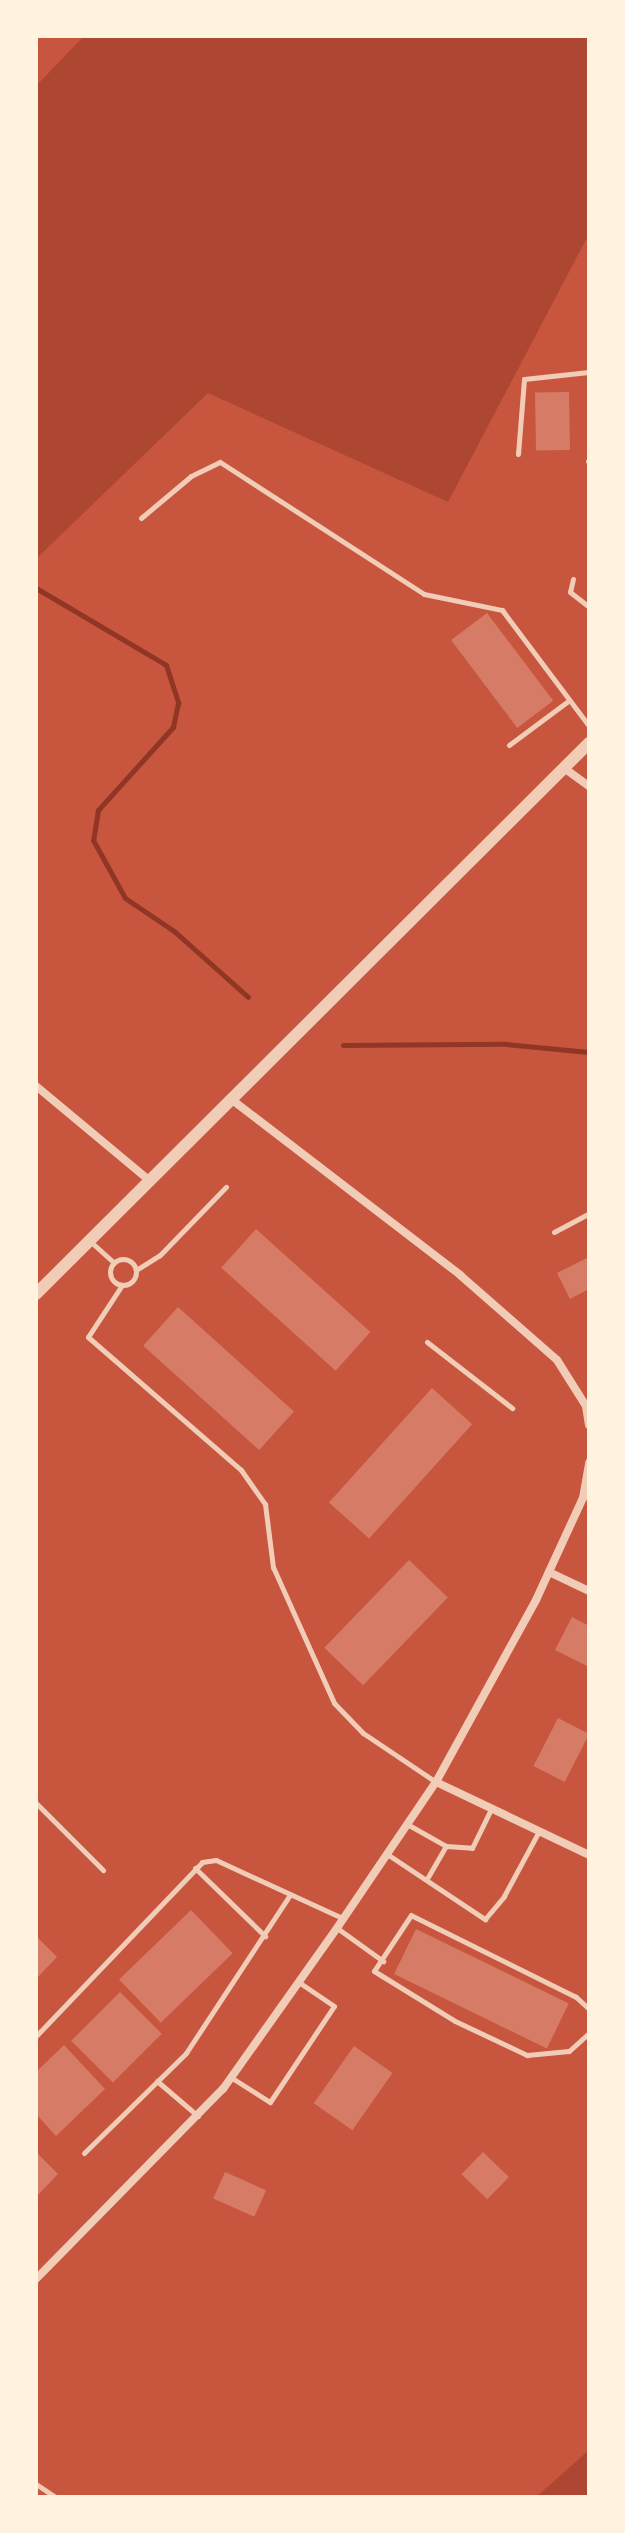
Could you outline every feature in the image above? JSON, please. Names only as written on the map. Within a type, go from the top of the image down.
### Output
[{"type":"street","points":[[36,1294],[589,743]]},
{"type":"street","points":[[564,768],[589,786]]},
{"type":"street","points":[[36,1086],[150,1181]]},
{"type":"street","points":[[231,1099],[460,1275],[557,1360],[587,1405],[589,1425]]},
{"type":"street","points":[[36,2279],[199,2117],[232,2078],[300,1983],[436,1782],[549,1572],[583,1498],[589,1463]]},
{"type":"street","points":[[549,1572],[589,1591]]},
{"type":"street","points":[[436,1782],[589,1855]]},
{"type":"lane","points":[[518,454],[524,379],[589,372]]},
{"type":"lane","points":[[141,518],[191,476],[220,462],[424,594],[502,610],[567,702],[589,726]]},
{"type":"lane","points":[[573,579],[570,592],[589,607]]},
{"type":"lane","points":[[509,745],[567,702]]},
{"type":"lane","points":[[226,1187],[160,1255],[136,1270],[133,1281],[122,1285],[88,1337],[241,1470],[265,1504],[273,1567],[334,1703],[363,1733],[436,1782]]},
{"type":"lane","points":[[554,1232],[589,1213]]},
{"type":"lane","points":[[90,1241],[114,1263]]},
{"type":"lane","points":[[122,1285],[110,1274],[114,1263],[124,1259],[136,1270]]},
{"type":"lane","points":[[427,1342],[512,1408]]},
{"type":"lane","points":[[36,1803],[103,1870]]},
{"type":"lane","points":[[406,1823],[446,1846],[472,1848],[491,1809]]},
{"type":"lane","points":[[387,1854],[428,1877],[448,1898],[485,1919],[504,1896],[539,1831]]},
{"type":"lane","points":[[428,1877],[446,1846]]},
{"type":"lane","points":[[36,2036],[195,1868],[216,1860],[343,1919]]},
{"type":"lane","points":[[195,1868],[265,1936]]},
{"type":"lane","points":[[84,2153],[186,2053],[289,1896]]},
{"type":"lane","points":[[589,2009],[576,1997],[411,1915],[374,1971],[455,2021],[527,2055],[569,2051],[589,2033]]},
{"type":"lane","points":[[337,1928],[383,1961]]},
{"type":"lane","points":[[232,2078],[270,2102],[334,2006],[300,1983]]},
{"type":"lane","points":[[157,2081],[199,2117]]},
{"type":"lane","points":[[36,2484],[55,2497]]},
{"type":"shaded area","points":[[84,36],[589,36],[589,234],[448,502],[208,393],[36,559],[36,86]]},
{"type":"shaded area","points":[[589,2450],[589,2497],[536,2497]]},
{"type":"building","points":[[569,392],[570,450],[536,451],[535,393]]},
{"type":"building","points":[[487,613],[553,701],[517,728],[451,640]]},
{"type":"building","points":[[256,1229],[370,1332],[336,1371],[221,1268]]},
{"type":"building","points":[[589,1257],[589,1289],[570,1299],[557,1273]]},
{"type":"building","points":[[178,1307],[294,1411],[259,1450],[143,1346]]},
{"type":"building","points":[[432,1388],[472,1424],[369,1539],[329,1502]]},
{"type":"building","points":[[409,1560],[448,1598],[363,1685],[324,1648]]},
{"type":"building","points":[[572,1617],[589,1626],[589,1667],[555,1650]]},
{"type":"building","points":[[558,1718],[589,1734],[565,1782],[533,1766]]},
{"type":"building","points":[[191,1910],[233,1953],[161,2023],[119,1979]]},
{"type":"building","points":[[416,1929],[569,2004],[547,2048],[394,1974]]},
{"type":"building","points":[[36,1936],[57,1957],[36,1979]]},
{"type":"building","points":[[120,1992],[162,2034],[113,2083],[71,2041]]},
{"type":"building","points":[[64,2045],[105,2089],[56,2136],[36,2114],[36,2072]]},
{"type":"building","points":[[354,2046],[393,2073],[352,2130],[314,2103]]},
{"type":"building","points":[[36,2152],[58,2174],[36,2197]]},
{"type":"building","points":[[483,2152],[509,2177],[487,2199],[461,2174]]},
{"type":"building","points":[[225,2172],[266,2190],[254,2217],[213,2198]]},
{"type":"waterway","points":[[36,588],[166,665],[178,703],[173,727],[98,810],[93,840],[125,898],[174,931],[248,997]]},
{"type":"waterway","points":[[343,1045],[506,1044],[589,1052]]}]
